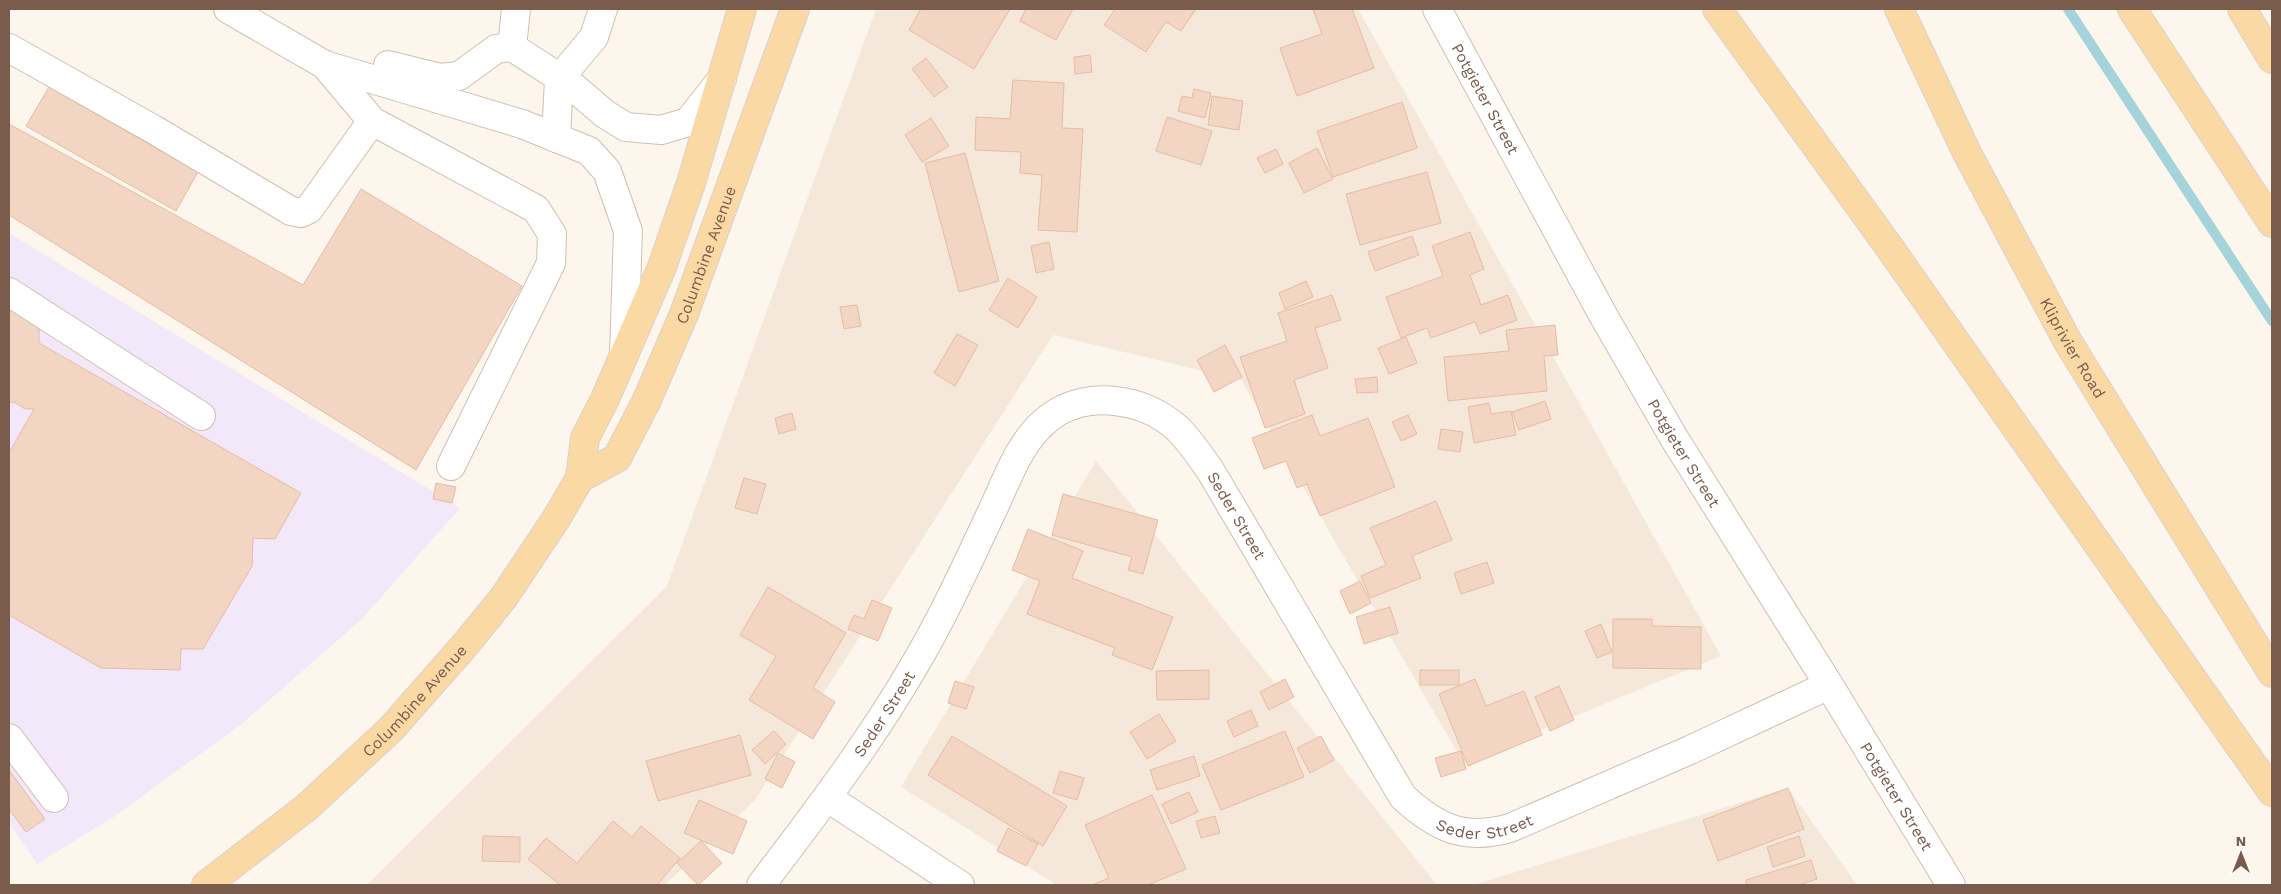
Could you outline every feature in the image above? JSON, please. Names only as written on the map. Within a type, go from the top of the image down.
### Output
[{"type":"main road","name":"Columbine Avenue","points":[[206,885],[261,845],[307,807],[391,730],[504,597],[542,541],[580,478],[585,438],[624,355],[675,230],[724,76],[742,9]]},
{"type":"main road","name":"Columbine Avenue","points":[[580,478],[617,458],[646,402],[684,314],[795,9]]},
{"type":"main road","points":[[1717,9],[1887,244],[2272,792]]},
{"type":"main road","name":"Kliprivier Road","points":[[1899,9],[1968,153],[2068,342],[2272,673]]},
{"type":"main road","points":[[2132,9],[2272,224]]},
{"type":"main road","points":[[2242,9],[2272,59]]},
{"type":"street","points":[[228,9],[325,66],[522,124],[588,151],[608,171],[628,231],[624,355]]},
{"type":"street","points":[[512,47],[516,9]]},
{"type":"street","points":[[556,138],[559,78],[594,36],[603,9]]},
{"type":"street","name":"Potgieter Street","points":[[1437,9],[1603,315],[1674,438],[1829,685],[1951,885]]},
{"type":"street","points":[[298,50],[376,62],[440,78],[459,76],[496,49],[512,47],[571,85],[605,114],[626,127],[661,130],[688,122],[724,76]]},
{"type":"street","points":[[9,48],[153,129],[291,211],[301,213],[310,209],[372,121]]},
{"type":"street","points":[[325,66],[372,121],[536,209],[552,234],[551,263],[451,466]]},
{"type":"street","points":[[9,292],[201,416]]},
{"type":"street","name":"Seder Street","points":[[761,885],[828,798],[895,698],[940,620],[1023,448],[1049,418],[1079,404],[1096,401],[1132,403],[1146,408],[1169,422],[1186,438],[1210,470],[1403,797],[1421,813],[1452,829],[1471,834],[1491,833],[1510,828],[1690,750],[1829,685]]},
{"type":"street","points":[[9,738],[54,798]]},
{"type":"street","points":[[828,798],[960,885]]},
{"type":"shaded area","points":[[876,9],[1358,9],[1721,656],[1463,762],[1241,380],[1053,335],[755,800],[665,885],[367,885],[667,586]]},
{"type":"shaded area","points":[[9,233],[460,508],[361,620],[243,723],[115,816],[37,864],[9,823]]},
{"type":"shaded area","points":[[1096,461],[1437,885],[1054,885],[901,787]]},
{"type":"shaded area","points":[[1788,788],[1857,885],[1473,885]]},
{"type":"building","points":[[921,9],[1010,9],[974,69],[909,30]]},
{"type":"building","points":[[1026,9],[1073,9],[1056,40],[1020,21]]},
{"type":"building","points":[[1115,9],[1196,9],[1181,31],[1166,22],[1146,52],[1104,25]]},
{"type":"building","points":[[1313,9],[1352,9],[1374,68],[1297,96],[1280,48],[1322,34]]},
{"type":"building","points":[[1090,55],[1092,72],[1075,74],[1074,57]]},
{"type":"building","points":[[926,58],[948,87],[934,97],[912,69]]},
{"type":"building","points":[[1013,80],[1064,83],[1062,128],[1083,129],[1077,232],[1038,230],[1042,175],[1020,173],[1021,152],[975,150],[976,117],[1010,119]]},
{"type":"building","points":[[49,87],[198,172],[176,211],[26,126]]},
{"type":"building","points":[[1194,89],[1211,93],[1205,118],[1178,111],[1182,96],[1192,98]]},
{"type":"building","points":[[1212,96],[1243,101],[1239,130],[1208,125]]},
{"type":"building","points":[[1402,102],[1417,148],[1333,177],[1317,131]]},
{"type":"building","points":[[1167,117],[1212,131],[1201,165],[1156,151]]},
{"type":"building","points":[[931,118],[949,146],[922,162],[905,135]]},
{"type":"building","points":[[9,124],[303,285],[361,189],[522,286],[416,470],[9,215]]},
{"type":"building","points":[[1317,148],[1333,179],[1304,193],[1289,163]]},
{"type":"building","points":[[1276,149],[1283,164],[1265,173],[1257,158]]},
{"type":"building","points":[[965,153],[999,281],[959,292],[925,163]]},
{"type":"building","points":[[1427,172],[1441,223],[1360,245],[1346,194]]},
{"type":"building","points":[[1470,232],[1484,269],[1470,275],[1481,305],[1508,295],[1517,320],[1480,334],[1475,322],[1431,338],[1427,328],[1401,338],[1386,297],[1443,276],[1432,246]]},
{"type":"building","points":[[1412,236],[1419,255],[1375,271],[1368,252]]},
{"type":"building","points":[[1049,242],[1054,269],[1036,273],[1031,246]]},
{"type":"building","points":[[1008,278],[1037,297],[1018,328],[989,310]]},
{"type":"building","points":[[1306,281],[1313,297],[1285,309],[1279,293]]},
{"type":"building","points":[[1332,295],[1341,320],[1315,328],[1328,368],[1294,380],[1305,414],[1265,428],[1240,357],[1287,341],[1278,313]]},
{"type":"building","points":[[857,305],[861,326],[844,329],[840,307]]},
{"type":"building","points":[[9,308],[39,326],[39,343],[301,493],[275,539],[253,538],[252,566],[203,649],[181,649],[180,670],[101,668],[9,615],[9,453],[34,409],[25,409],[14,402],[9,402]]},
{"type":"building","points":[[1555,325],[1558,355],[1544,356],[1547,391],[1448,401],[1444,357],[1509,351],[1506,330]]},
{"type":"building","points":[[957,334],[978,345],[955,386],[934,373]]},
{"type":"building","points":[[1406,337],[1417,363],[1389,374],[1378,348]]},
{"type":"building","points":[[1225,345],[1242,377],[1214,392],[1197,360]]},
{"type":"building","points":[[1377,377],[1378,392],[1357,393],[1355,379]]},
{"type":"building","points":[[1545,401],[1551,419],[1519,430],[1512,412]]},
{"type":"building","points":[[1489,403],[1491,414],[1511,411],[1516,435],[1474,443],[1468,407]]},
{"type":"building","points":[[792,413],[796,429],[779,434],[775,418]]},
{"type":"building","points":[[1312,415],[1320,436],[1368,418],[1395,487],[1320,516],[1307,484],[1297,488],[1286,461],[1264,469],[1252,438]]},
{"type":"building","points":[[1408,415],[1417,434],[1401,441],[1392,422]]},
{"type":"building","points":[[1441,429],[1463,432],[1460,452],[1438,449]]},
{"type":"building","points":[[744,478],[766,484],[757,514],[735,508]]},
{"type":"building","points":[[436,483],[456,487],[452,503],[433,499]]},
{"type":"building","points":[[1063,494],[1158,520],[1143,574],[1128,570],[1132,557],[1052,535]]},
{"type":"building","points":[[1436,501],[1452,540],[1412,556],[1421,578],[1370,598],[1361,576],[1386,565],[1370,528]]},
{"type":"building","points":[[1028,529],[1083,551],[1072,578],[1173,617],[1152,670],[1112,655],[1115,648],[1027,614],[1040,581],[1012,570]]},
{"type":"building","points":[[1487,562],[1494,583],[1461,594],[1454,573]]},
{"type":"building","points":[[1360,581],[1371,603],[1350,614],[1340,591]]},
{"type":"building","points":[[768,587],[846,633],[813,688],[835,702],[813,739],[749,700],[776,656],[740,635]]},
{"type":"building","points":[[872,600],[892,608],[878,641],[848,629],[854,615],[864,619]]},
{"type":"building","points":[[1390,607],[1398,633],[1364,644],[1356,617]]},
{"type":"building","points":[[1613,619],[1652,619],[1652,626],[1701,627],[1701,669],[1613,668]]},
{"type":"building","points":[[1601,624],[1612,652],[1597,658],[1585,631]]},
{"type":"building","points":[[1209,670],[1209,699],[1157,700],[1156,671]]},
{"type":"building","points":[[1420,670],[1459,670],[1459,685],[1420,685]]},
{"type":"building","points":[[1285,679],[1294,697],[1269,710],[1260,692]]},
{"type":"building","points":[[1475,679],[1486,706],[1524,691],[1542,735],[1468,766],[1439,694]]},
{"type":"building","points":[[955,681],[974,687],[966,709],[948,703]]},
{"type":"building","points":[[1559,686],[1574,720],[1550,731],[1535,697]]},
{"type":"building","points":[[1251,710],[1258,726],[1234,737],[1227,721]]},
{"type":"building","points":[[1159,714],[1176,741],[1147,759],[1130,732]]},
{"type":"building","points":[[774,731],[786,744],[765,764],[752,750]]},
{"type":"building","points":[[1285,731],[1304,777],[1221,810],[1202,765]]},
{"type":"building","points":[[740,735],[751,775],[658,801],[646,761]]},
{"type":"building","points":[[952,736],[1067,806],[1043,846],[928,775]]},
{"type":"building","points":[[1321,736],[1334,760],[1310,773],[1297,748]]},
{"type":"building","points":[[1461,751],[1466,769],[1441,777],[1435,758]]},
{"type":"building","points":[[778,753],[795,762],[782,788],[765,779]]},
{"type":"building","points":[[1194,756],[1200,776],[1157,790],[1150,770]]},
{"type":"building","points":[[9,770],[45,819],[26,832],[9,809]]},
{"type":"building","points":[[1060,771],[1084,778],[1077,800],[1053,793]]},
{"type":"building","points":[[1788,788],[1804,829],[1718,861],[1703,820]]},
{"type":"building","points":[[1189,792],[1198,812],[1171,824],[1162,804]]},
{"type":"building","points":[[1152,795],[1186,869],[1148,885],[1092,885],[1109,878],[1085,825]]},
{"type":"building","points":[[699,800],[747,821],[733,854],[684,833]]},
{"type":"building","points":[[1215,816],[1220,833],[1201,838],[1196,821]]},
{"type":"building","points":[[613,821],[632,837],[641,826],[680,858],[657,885],[560,885],[528,859],[546,838],[577,863]]},
{"type":"building","points":[[1008,828],[1038,844],[1026,866],[997,851]]},
{"type":"building","points":[[483,836],[520,837],[520,862],[482,861]]},
{"type":"building","points":[[1799,836],[1805,856],[1773,867],[1767,847]]},
{"type":"building","points":[[701,841],[722,863],[698,885],[677,863]]},
{"type":"building","points":[[1811,860],[1817,879],[1799,885],[1747,885],[1746,880]]},
{"type":"waterway","points":[[2068,9],[2272,321]]}]
